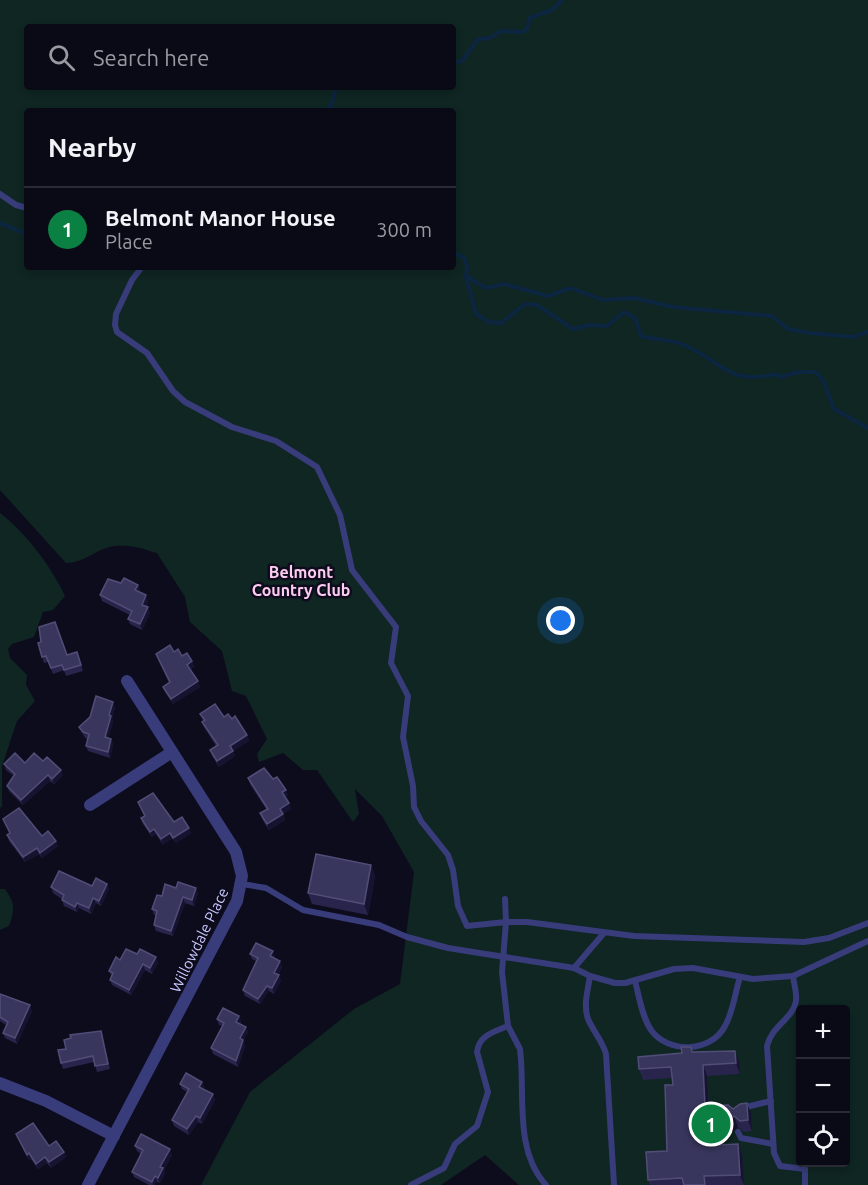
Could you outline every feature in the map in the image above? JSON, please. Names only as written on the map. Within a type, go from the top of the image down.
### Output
[{"type":"street","name":"Willowdale Place","points":[[88,1185],[232,912],[242,884],[241,864],[236,852],[127,681]]},
{"type":"street","points":[[90,805],[172,752]]},
{"type":"street","points":[[0,1083],[46,1101],[114,1136]]},
{"type":"lane","points":[[0,194],[16,205],[24,207]]},
{"type":"lane","points":[[140,270],[132,280],[116,314],[117,332],[133,341],[151,358],[180,398],[232,427],[276,441],[317,466],[324,476],[342,524],[352,570],[396,627],[391,663],[408,696],[403,737],[413,786],[414,807],[421,820],[448,855],[453,870],[458,906],[467,926],[527,922],[604,933],[811,941],[842,934],[868,923]]},
{"type":"lane","points":[[242,884],[266,888],[303,910],[379,925],[407,937],[448,948],[574,968],[590,976],[615,983],[635,981],[674,969],[693,968],[740,977],[765,979],[793,976],[868,941]]},
{"type":"lane","points":[[505,898],[503,992],[508,1026],[522,1060],[527,1154],[537,1176],[546,1185]]},
{"type":"lane","points":[[574,968],[604,933]]},
{"type":"lane","points":[[590,976],[585,1006],[588,1020],[601,1038],[606,1054],[614,1185]]},
{"type":"lane","points":[[793,976],[796,1000],[791,1012],[770,1034],[767,1046],[774,1153],[780,1166],[805,1169],[805,1185]]},
{"type":"lane","points":[[635,981],[649,1028],[663,1041],[685,1048],[710,1041],[725,1026],[740,977]]},
{"type":"lane","points":[[411,1185],[444,1168],[455,1144],[477,1126],[488,1092],[477,1052],[478,1046],[488,1034],[508,1026]]},
{"type":"lane","points":[[736,1115],[743,1107],[771,1101]]},
{"type":"lane","points":[[738,1132],[741,1138],[773,1144]]},
{"type":"green space","points":[[0,0],[868,0],[868,1185],[519,1185],[485,1155],[441,1185],[201,1185],[250,1092],[354,1009],[400,984],[414,872],[382,816],[355,789],[359,814],[353,822],[317,770],[303,770],[283,753],[259,762],[257,754],[267,739],[246,696],[232,691],[222,651],[190,622],[185,597],[157,553],[122,545],[108,547],[66,563],[0,490]]},
{"type":"green space","points":[[0,513],[37,551],[53,573],[65,596],[53,610],[43,612],[34,637],[12,644],[8,649],[10,658],[27,675],[26,685],[35,701],[17,721],[2,766],[2,806],[0,808]]},
{"type":"green space","points":[[0,889],[5,889],[8,894],[13,911],[9,926],[0,930]]},
{"type":"building","points":[[124,578],[138,585],[135,590],[146,595],[142,605],[148,607],[140,624],[128,619],[132,611],[100,595],[108,579],[121,583]]},
{"type":"building","points":[[55,622],[67,655],[77,652],[81,665],[64,670],[62,665],[51,668],[46,656],[42,657],[38,643],[41,642],[39,627]]},
{"type":"building","points":[[170,645],[174,652],[178,649],[182,656],[187,653],[192,661],[187,665],[198,681],[171,699],[163,687],[170,682],[156,654]]},
{"type":"building","points":[[96,696],[113,702],[105,737],[111,739],[108,752],[86,746],[89,734],[83,732],[79,727],[90,717]]},
{"type":"building","points":[[215,704],[224,717],[228,714],[232,719],[235,716],[247,735],[230,746],[233,751],[217,761],[210,750],[218,745],[202,722],[205,720],[200,714]]},
{"type":"building","points":[[15,753],[25,763],[34,753],[43,761],[47,757],[61,770],[52,779],[48,775],[21,800],[7,786],[15,774],[4,764]]},
{"type":"building","points":[[264,768],[273,779],[277,777],[286,790],[282,792],[289,803],[280,809],[283,814],[267,824],[260,813],[268,809],[248,778]]},
{"type":"building","points":[[153,793],[174,822],[182,817],[189,828],[173,838],[170,833],[161,839],[154,829],[150,832],[141,818],[145,816],[138,802]]},
{"type":"building","points":[[19,808],[42,836],[48,831],[56,841],[40,853],[37,848],[23,857],[7,835],[10,833],[3,819]]},
{"type":"building","points":[[316,854],[371,865],[364,904],[308,893]]},
{"type":"building","points":[[59,871],[92,886],[96,878],[107,884],[99,901],[93,898],[89,908],[77,903],[75,907],[62,900],[64,895],[51,887]]},
{"type":"building","points":[[178,882],[196,888],[192,900],[183,897],[171,931],[154,925],[157,911],[152,909],[157,895],[162,896],[165,884],[176,888]]},
{"type":"building","points":[[256,943],[273,951],[270,956],[280,961],[274,973],[279,975],[272,988],[267,986],[258,999],[243,990],[258,958],[250,954]]},
{"type":"building","points":[[126,949],[137,954],[140,949],[156,957],[150,968],[143,964],[129,990],[110,980],[113,973],[109,971],[116,957],[120,960]]},
{"type":"building","points":[[0,994],[30,1005],[15,1038],[3,1033],[8,1022],[0,1017]]},
{"type":"building","points":[[223,1008],[239,1016],[236,1022],[246,1027],[240,1038],[243,1040],[236,1061],[211,1048],[224,1023],[217,1019]]},
{"type":"building","points":[[101,1031],[108,1064],[95,1066],[93,1056],[61,1063],[58,1050],[66,1049],[64,1040],[71,1038],[70,1035]]},
{"type":"building","points":[[681,1047],[691,1047],[692,1052],[735,1051],[736,1063],[703,1065],[705,1106],[728,1105],[733,1109],[740,1104],[747,1103],[748,1120],[740,1121],[734,1116],[729,1121],[716,1123],[718,1145],[738,1144],[740,1175],[704,1176],[705,1185],[684,1185],[682,1178],[648,1180],[646,1152],[667,1151],[665,1085],[673,1085],[671,1067],[639,1069],[638,1057],[682,1053]]},
{"type":"building","points":[[186,1073],[202,1082],[199,1087],[213,1094],[200,1118],[196,1116],[187,1129],[172,1120],[189,1089],[180,1084]]},
{"type":"building","points":[[33,1123],[49,1146],[56,1141],[64,1152],[49,1162],[45,1157],[36,1164],[29,1153],[27,1155],[16,1134]]},
{"type":"building","points":[[141,1134],[170,1149],[160,1167],[163,1168],[158,1178],[155,1176],[152,1182],[132,1172],[143,1150],[135,1146]]},
{"type":"waterway","points":[[456,62],[462,61],[478,39],[490,38],[501,31],[523,32],[528,27],[529,18],[552,10],[562,0]]},
{"type":"waterway","points":[[328,108],[331,106],[335,90]]},
{"type":"waterway","points":[[0,223],[24,233]]},
{"type":"waterway","points":[[456,254],[464,258],[467,265],[466,276],[476,314],[489,322],[501,323],[525,304],[537,305],[573,329],[590,325],[607,326],[624,312],[635,318],[641,336],[682,344],[735,374],[745,377],[775,374],[780,377],[799,372],[816,372],[824,382],[834,409],[868,428]]},
{"type":"waterway","points":[[466,276],[486,288],[504,284],[548,296],[571,288],[603,300],[634,298],[673,307],[772,316],[788,329],[810,333],[853,337],[868,332]]},
{"type":"place","name":"Belmont Manor House","points":[[711,1124]]},
{"type":"district","name":"Belmont Country Club","points":[[301,581]]}]
